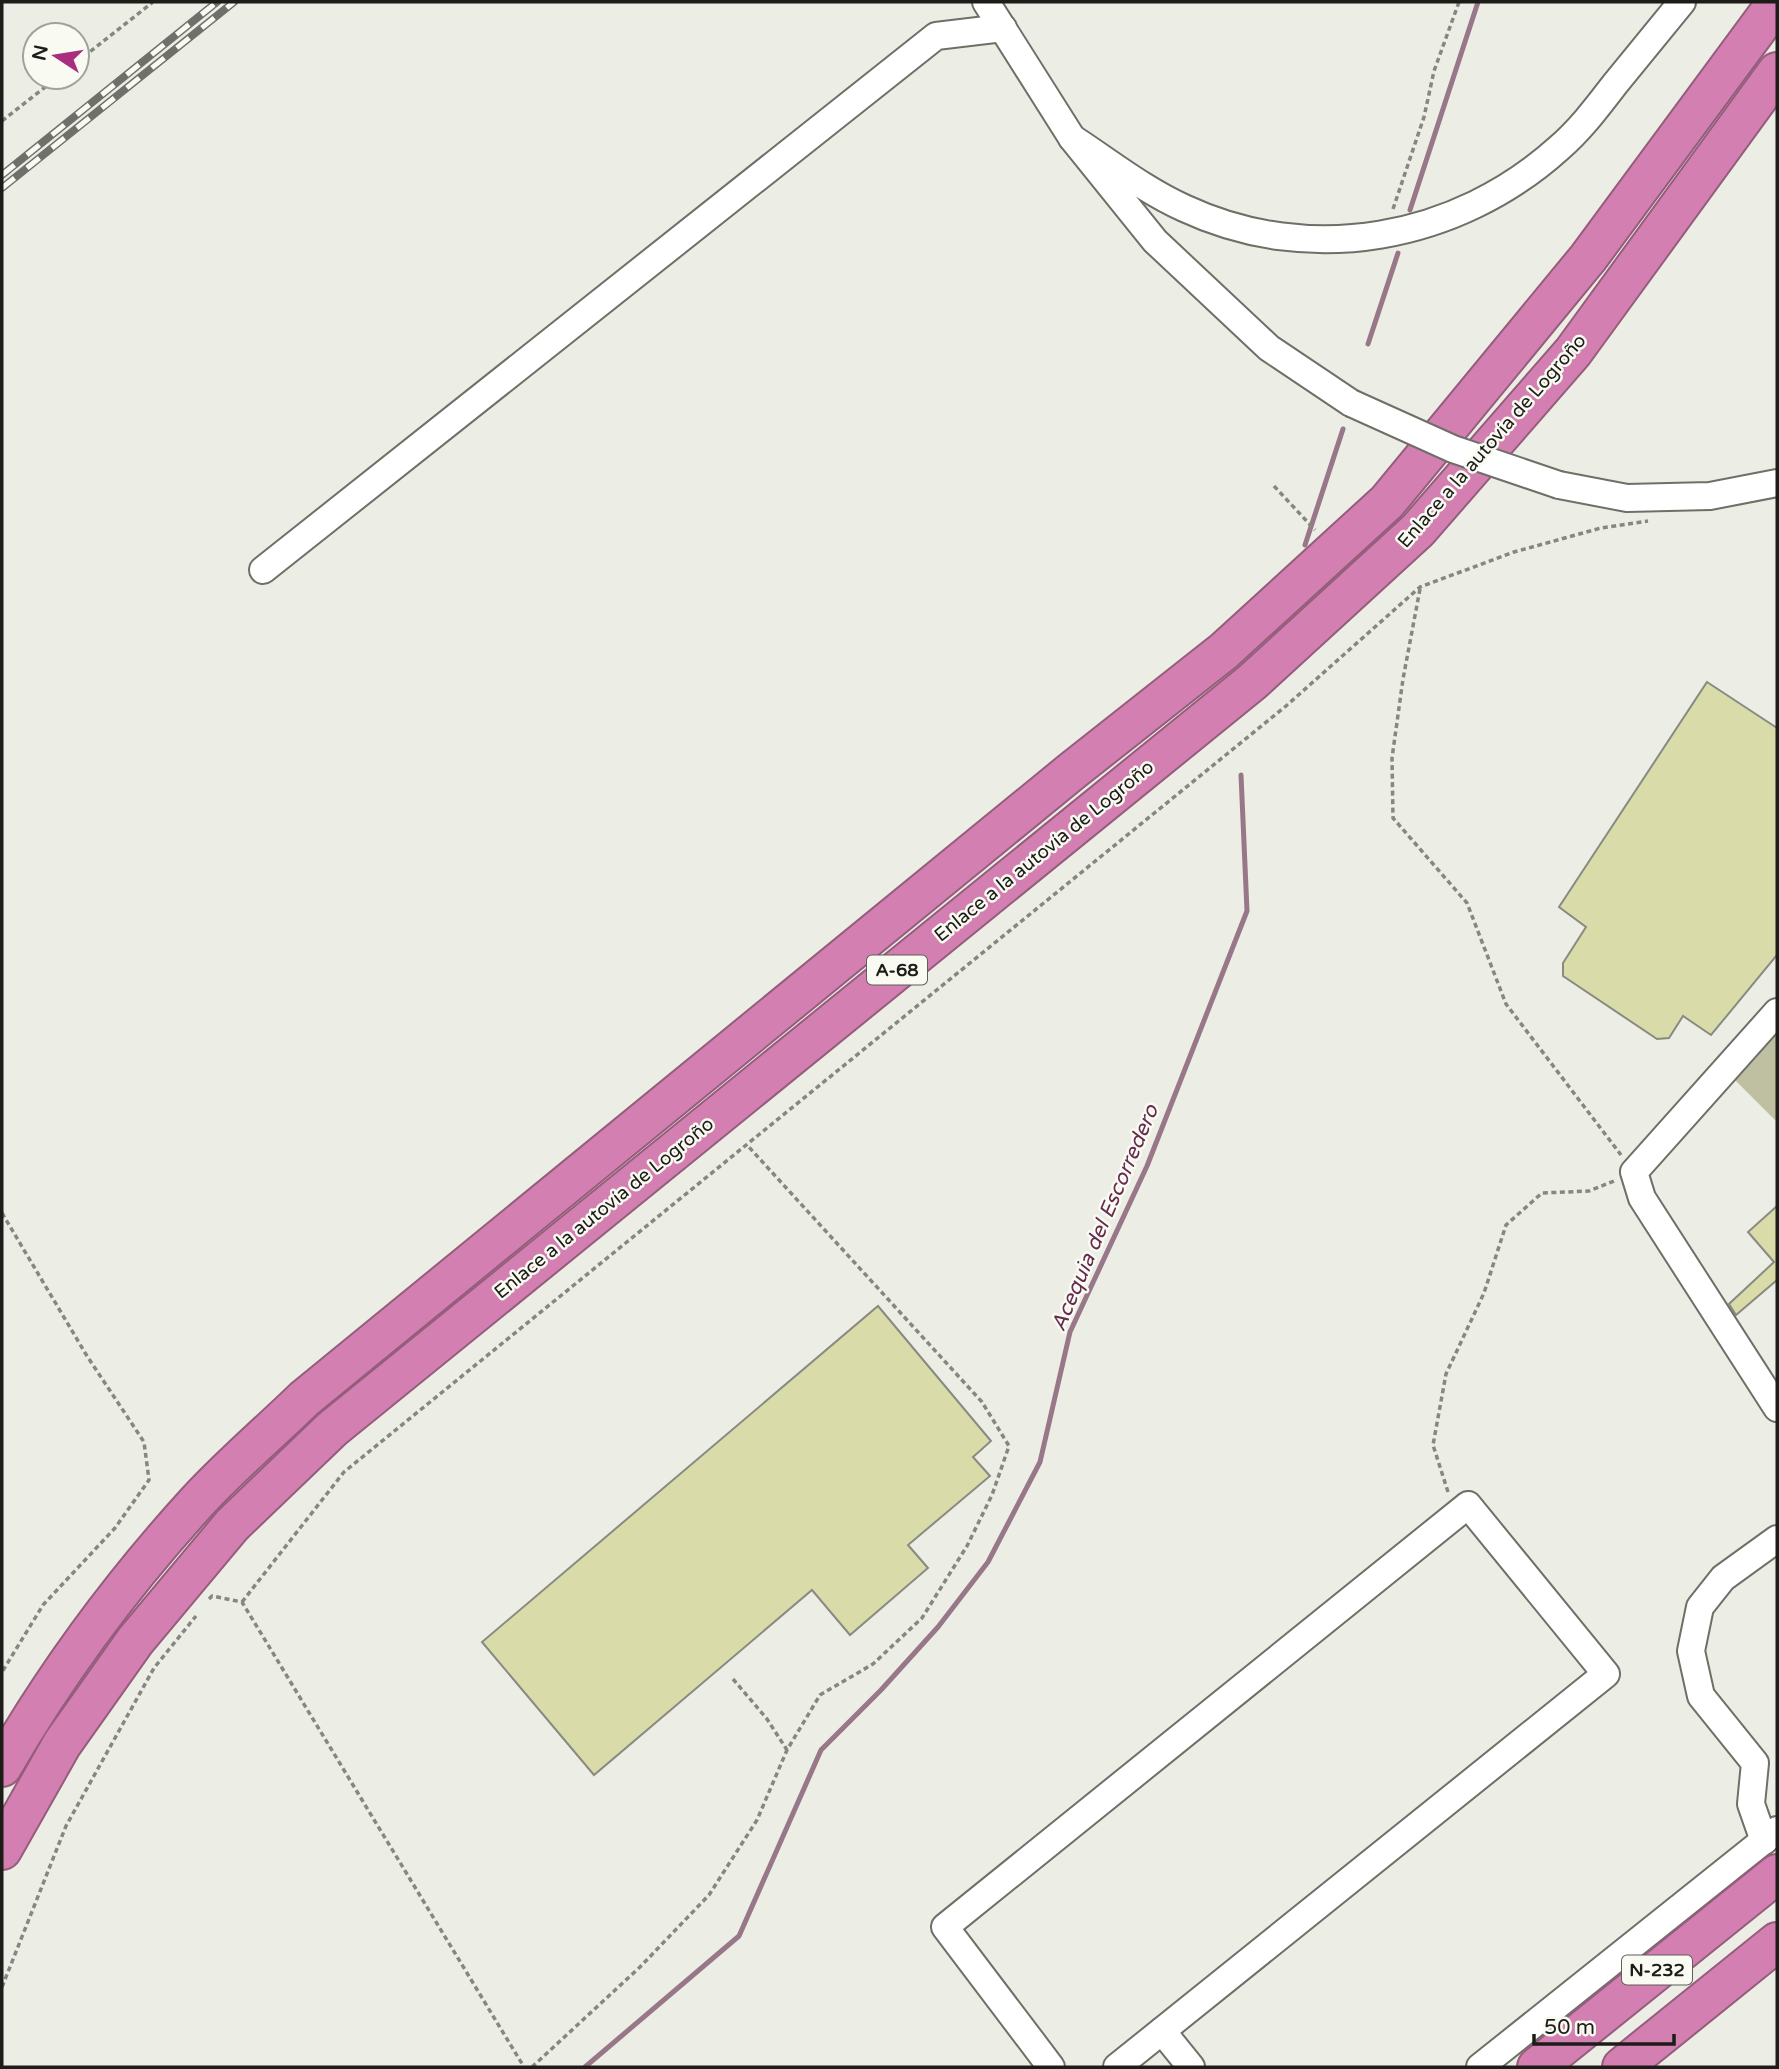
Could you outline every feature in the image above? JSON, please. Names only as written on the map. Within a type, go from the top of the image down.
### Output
[{"type":"highway","points":[[1588,258],[1657,135],[1752,2]]},
{"type":"highway","name":"Enlace a la autovía de Logroño","points":[[2,1767],[28,1721],[103,1615],[198,1502],[304,1399],[1224,651],[1387,502],[1588,258],[1777,2]]},
{"type":"highway","name":"Enlace a la autovía de Logroño","points":[[2,1850],[62,1744],[135,1641],[232,1525],[332,1429],[1252,682],[1418,530],[1573,352],[1777,72]]},
{"type":"highway","points":[[1707,169],[1742,143],[1777,98]]},
{"type":"highway","name":"N-232","points":[[1537,2067],[1773,1848]]},
{"type":"highway","name":"N-232","points":[[1622,2067],[1777,1942]]},
{"type":"street","points":[[986,2],[1072,138],[1155,241],[1269,348],[1351,403],[1453,449],[1559,485],[1627,498],[1710,496],[1777,483]]},
{"type":"street","points":[[1072,138],[1158,195],[1213,221],[1243,230],[1307,239],[1348,239],[1415,229],[1477,205],[1537,167],[1584,123],[1682,2]]},
{"type":"street","points":[[263,569],[936,36],[1003,28]]},
{"type":"street","points":[[1147,712],[1173,747]]},
{"type":"street","points":[[1777,1012],[1634,1172],[1642,1198],[1777,1408]]},
{"type":"street","points":[[1051,2067],[945,1927],[1468,1505],[1606,1674],[1116,2067]]},
{"type":"street","points":[[1480,2067],[1773,1848],[1751,1804],[1755,1763],[1701,1696],[1691,1651],[1700,1607],[1723,1578],[1777,1539]]},
{"type":"street","points":[[1162,2031],[1191,2067]]},
{"type":"path","points":[[91,51],[153,2]]},
{"type":"path","points":[[1387,235],[1396,196],[1424,117],[1434,71],[1459,2]]},
{"type":"path","points":[[2,121],[40,91]]},
{"type":"path","points":[[1274,486],[1317,532]]},
{"type":"path","points":[[242,1602],[344,1472],[1286,706],[1420,587],[1514,552],[1601,528],[1658,520]]},
{"type":"path","points":[[1420,587],[1392,758],[1393,818],[1467,903],[1506,1004],[1634,1172],[1589,1191],[1542,1193],[1506,1225],[1484,1293],[1446,1374],[1433,1445],[1455,1516]]},
{"type":"path","points":[[531,2067],[640,1967],[709,1895],[757,1820],[787,1750],[820,1695],[873,1664],[922,1618],[967,1546],[992,1495],[1009,1446],[982,1402],[747,1145]]},
{"type":"path","points":[[2,1213],[87,1356],[144,1442],[149,1480],[116,1528],[43,1605],[2,1672]]},
{"type":"path","points":[[2,1987],[66,1826],[154,1668],[212,1596],[242,1602],[524,2067]]},
{"type":"path","points":[[733,1679],[767,1719],[787,1750]]},
{"type":"green space","points":[[1777,1023],[1777,1122],[1728,1073]]},
{"type":"building","points":[[1707,682],[1777,728],[1777,955],[1711,1035],[1683,1016],[1669,1038],[1657,1039],[1563,976],[1563,963],[1586,927],[1559,907]]},
{"type":"building","points":[[1777,1206],[1777,1280],[1736,1315],[1729,1304],[1774,1262],[1748,1232]]},
{"type":"building","points":[[878,1306],[991,1441],[973,1457],[990,1476],[908,1545],[928,1568],[850,1635],[812,1590],[594,1775],[482,1642]]},
{"type":"waterway","name":"Acequia del Escorredero","points":[[1410,210],[1478,2]]},
{"type":"waterway","name":"Acequia del Escorredero","points":[[1368,344],[1398,253]]},
{"type":"waterway","name":"Acequia del Escorredero","points":[[1305,545],[1343,429]]},
{"type":"waterway","name":"Acequia del Escorredero","points":[[585,2067],[739,1936],[821,1750],[881,1690],[938,1627],[988,1562],[1040,1462],[1070,1332],[1147,1166],[1247,911],[1241,775]]},
{"type":"railway","points":[[2,175],[217,2]]},
{"type":"railway","points":[[2,188],[234,2]]}]
